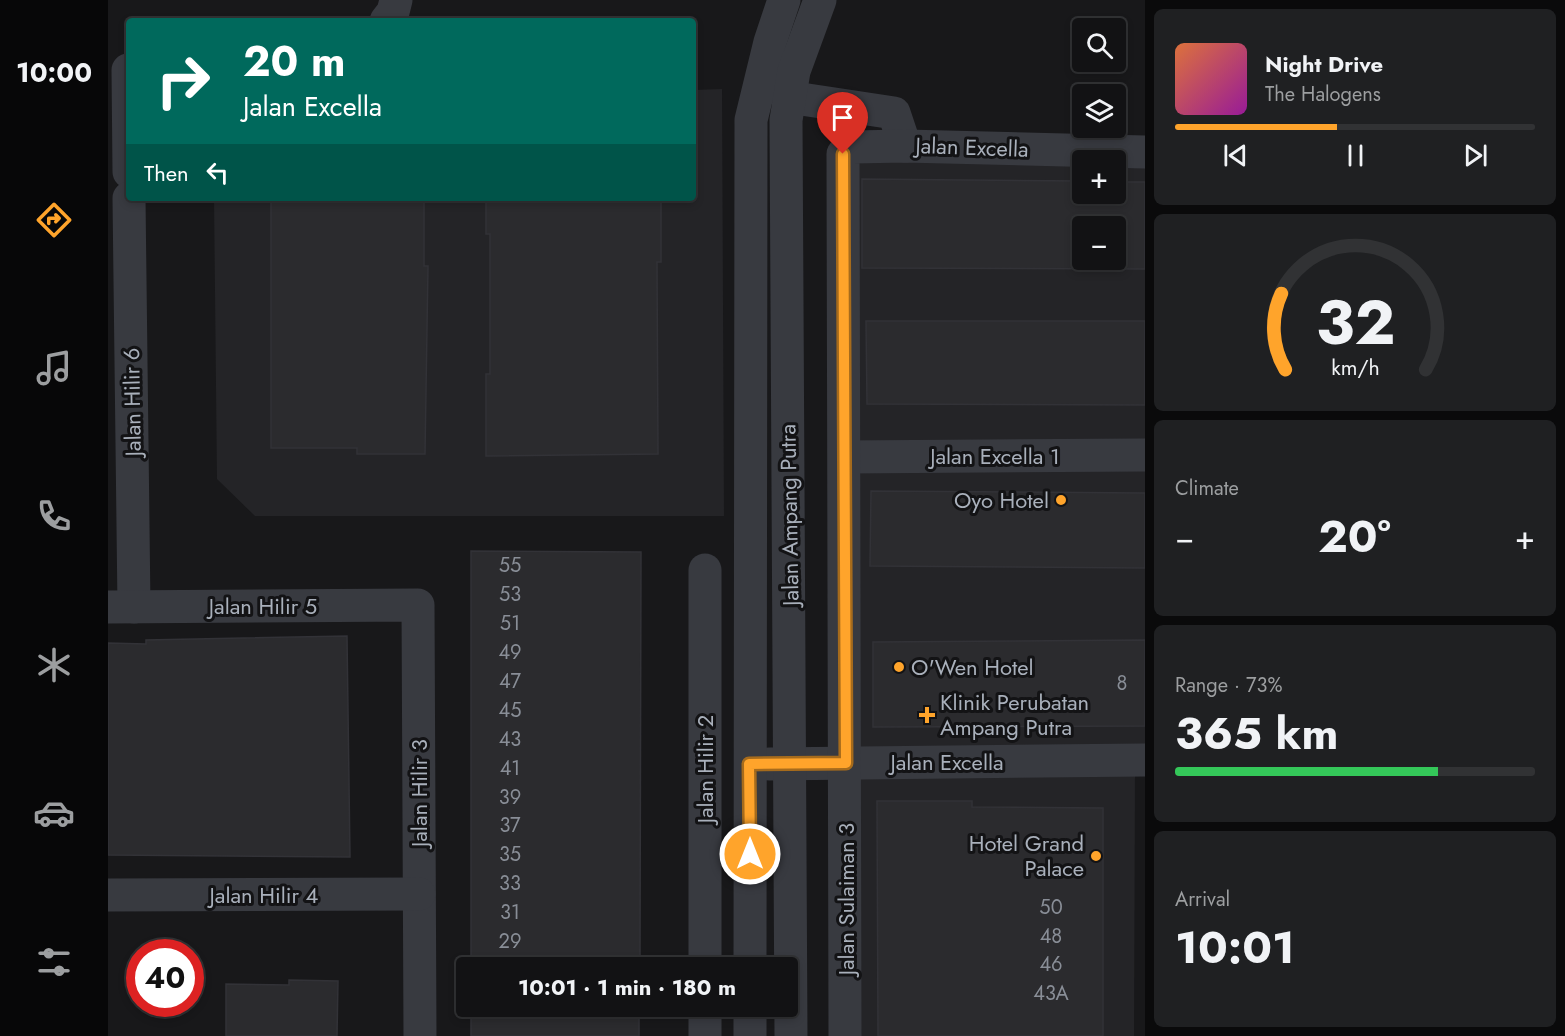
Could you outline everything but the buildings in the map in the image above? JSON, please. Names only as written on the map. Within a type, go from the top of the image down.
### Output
[{"type":"street","points":[[388,18],[393,12],[396,0]]},
{"type":"street","name":"Jalan Ampang Putra","points":[[750,957],[751,120],[770,42],[784,0]]},
{"type":"street","name":"Jalan Ampang Putra","points":[[791,1036],[788,97],[803,43],[820,0]]},
{"type":"street","points":[[122,70],[126,128]]},
{"type":"street","name":"Jalan Excella","points":[[788,97],[894,113],[905,146],[1145,152]]},
{"type":"street","name":"Jalan Sulaiman 3","points":[[845,1036],[843,154],[853,147],[905,146]]},
{"type":"street","name":"Jalan Hilir 6","points":[[121,607],[129,201]]},
{"type":"street","name":"Jalan Excella 1","points":[[845,457],[1145,455]]},
{"type":"street","name":"Jalan Hilir 2","points":[[705,570],[705,957]]},
{"type":"street","name":"Jalan Hilir 5","points":[[121,607],[418,605]]},
{"type":"street","name":"Jalan Hilir 3","points":[[418,605],[420,1036]]},
{"type":"street","name":"Jalan Excella","points":[[749,764],[1145,760]]},
{"type":"street","name":"Jalan Hilir 4","points":[[108,895],[419,894]]},
{"type":"street","points":[[705,1017],[705,1036]]},
{"type":"street","points":[[750,1017],[750,1036]]},
{"type":"shaded area","points":[[722,89],[724,516],[255,516],[217,479],[214,201],[696,201],[696,90]]},
{"type":"shaded area","points":[[854,160],[1072,166],[1072,204],[1126,204],[1126,167],[1145,168],[1145,749],[859,754]]},
{"type":"shaded area","points":[[1135,770],[1134,1036],[858,1036],[860,771]]},
{"type":"place","name":"Oyo Hotel","points":[[1061,500]]},
{"type":"place","name":"O'Wen Hotel","points":[[899,667]]},
{"type":"place","name":"Klinik Perubatan Ampang Putra","points":[[927,715]]},
{"type":"place","name":"Hotel Grand Palace","points":[[1096,856]]},
{"type":"route","points":[[750,854],[749,764],[846,763],[843,154]]}]
